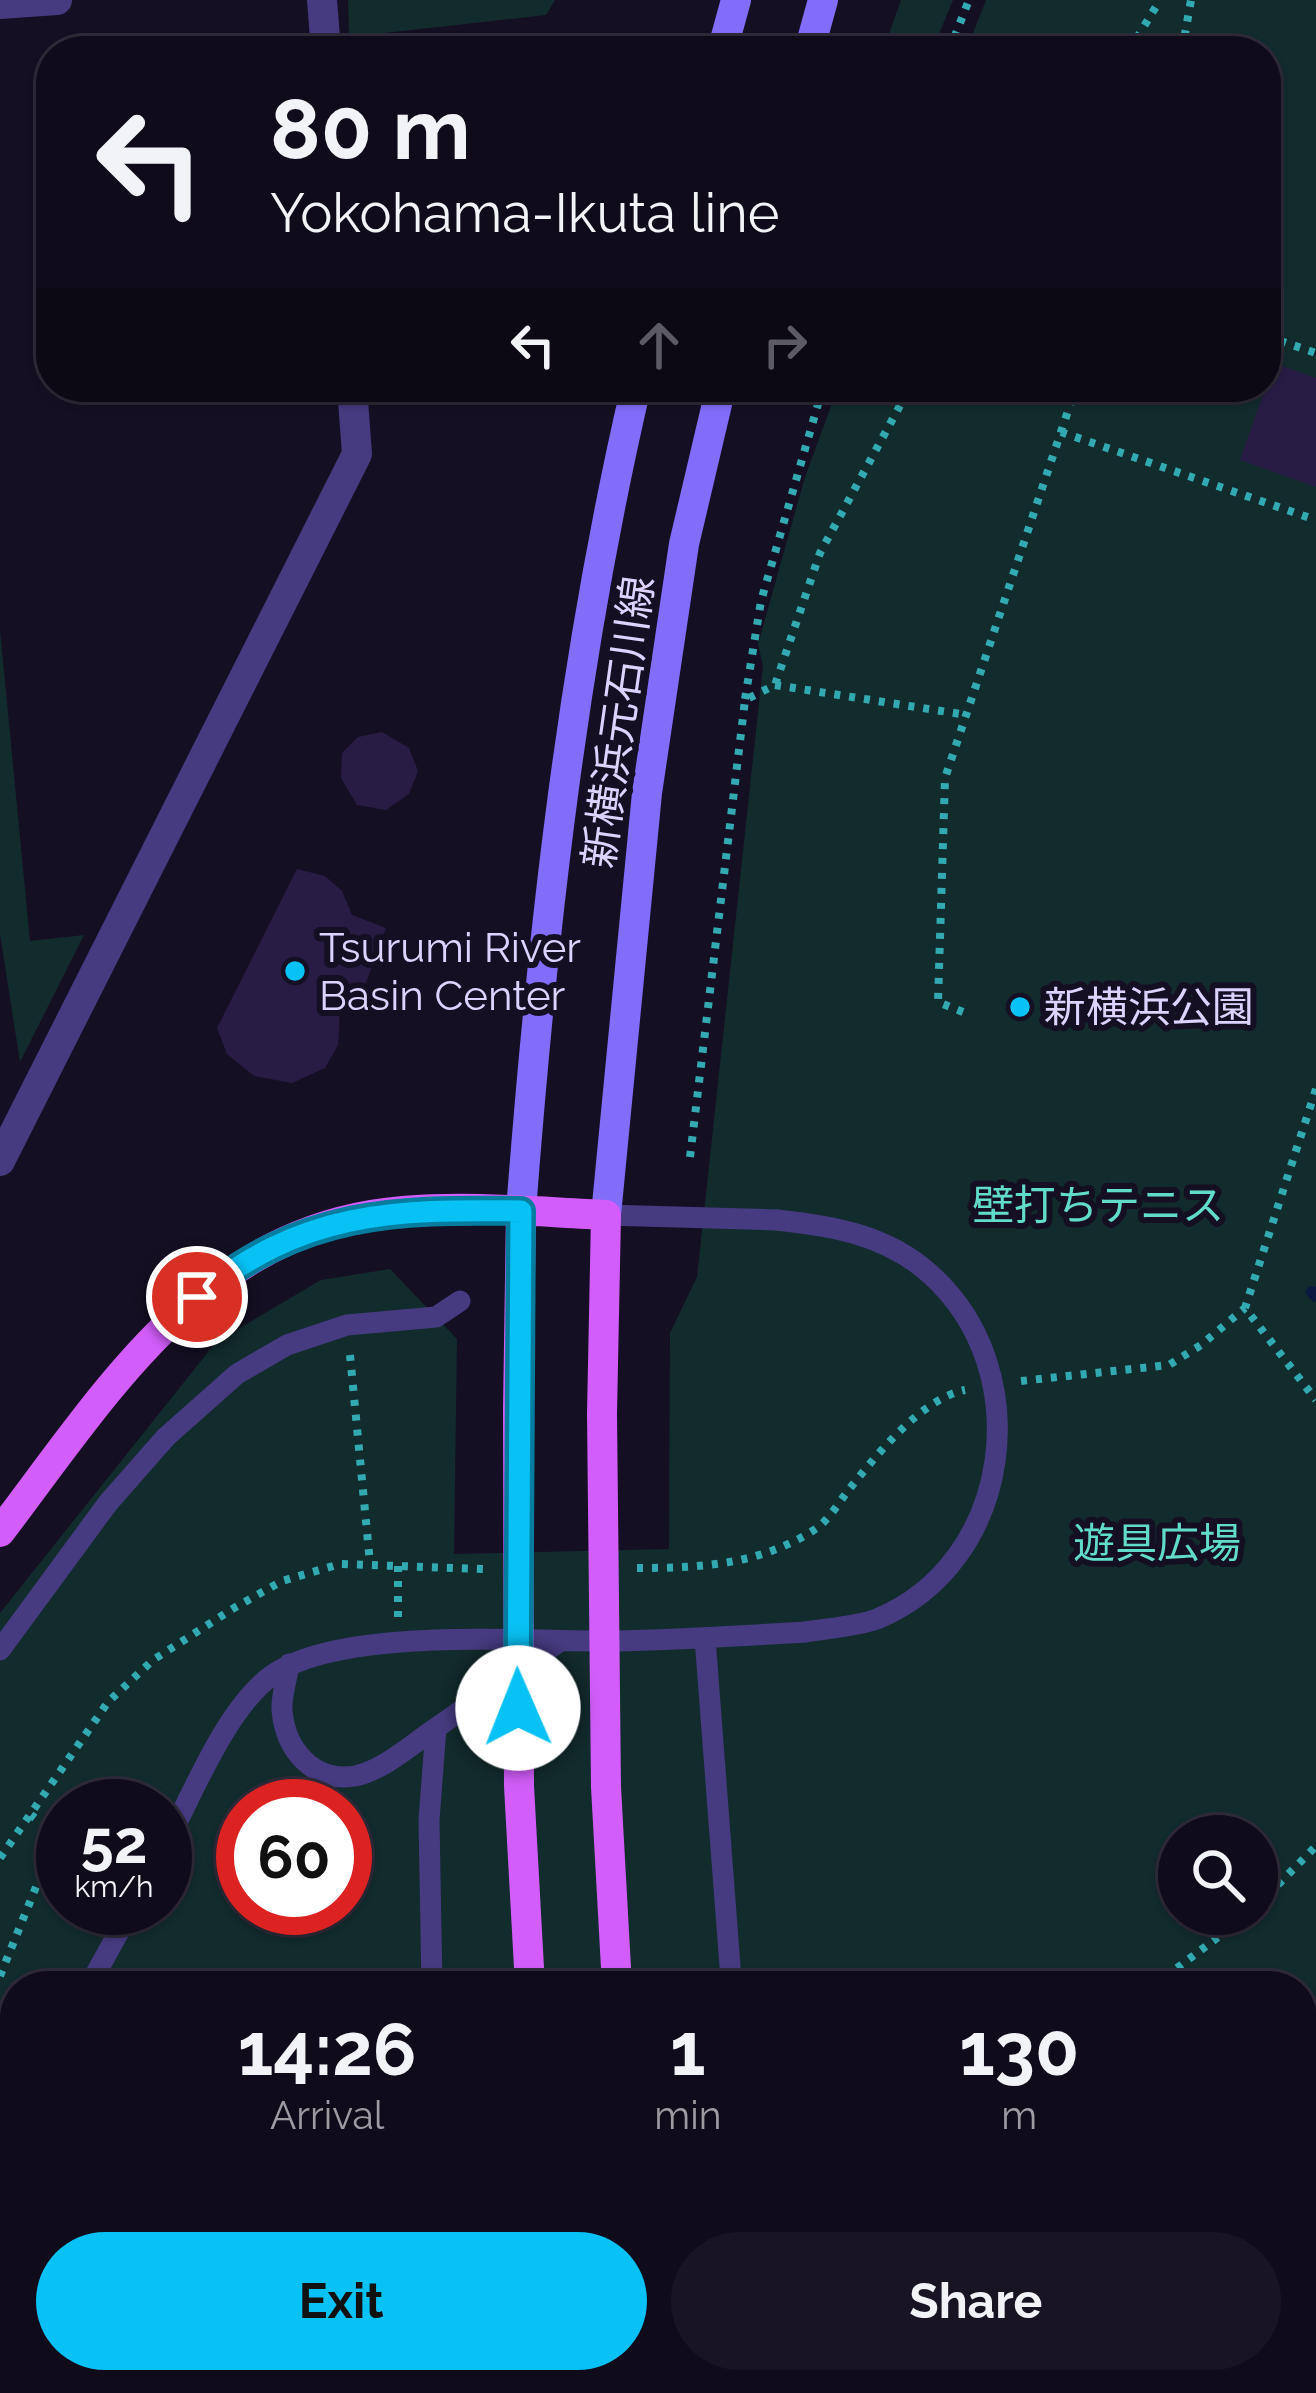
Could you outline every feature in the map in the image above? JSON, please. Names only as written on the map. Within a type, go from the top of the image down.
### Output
[{"type":"main road","points":[[0,1532],[128,1364],[171,1318],[223,1275],[280,1244],[341,1222],[401,1211],[606,1215],[602,1414],[605,1787],[616,1971]]},
{"type":"main road","points":[[521,1211],[519,1786],[529,1971]]},
{"type":"street","points":[[0,4],[56,0]]},
{"type":"street","points":[[322,0],[325,36]]},
{"type":"street","points":[[726,36],[736,0]]},
{"type":"street","points":[[812,36],[823,0]]},
{"type":"street","points":[[0,1161],[357,454],[353,402]]},
{"type":"street","name":"新横浜元石川線","points":[[521,1211],[562,799],[604,525],[633,402]]},
{"type":"street","name":"新横浜元石川線","points":[[606,1215],[647,793],[684,544],[717,402]]},
{"type":"lane","points":[[192,1796],[233,1719],[266,1679],[290,1664],[335,1650],[398,1642],[705,1638],[805,1632],[873,1620],[913,1600],[945,1570],[976,1527],[992,1487],[1000,1442],[996,1390],[984,1354],[953,1297],[928,1272],[896,1250],[831,1226],[606,1215]]},
{"type":"lane","points":[[0,1650],[108,1503],[166,1437],[237,1374],[287,1346],[347,1325],[436,1317],[460,1301]]},
{"type":"lane","points":[[705,1638],[729,1971]]},
{"type":"lane","points":[[290,1664],[281,1707],[289,1744],[308,1766],[332,1775],[356,1776],[436,1728],[560,1642]]},
{"type":"lane","points":[[432,1971],[429,1820],[436,1728]]},
{"type":"lane","points":[[97,1971],[117,1935]]},
{"type":"path","points":[[955,36],[969,0]]},
{"type":"path","points":[[1138,36],[1160,0]]},
{"type":"path","points":[[1185,36],[1191,0]]},
{"type":"path","points":[[1281,341],[1316,353]]},
{"type":"path","points":[[690,1157],[761,601],[819,402]]},
{"type":"path","points":[[775,685],[820,553],[902,402]]},
{"type":"path","points":[[963,1012],[938,1002],[945,778],[1071,402]]},
{"type":"path","points":[[1061,432],[1316,520]]},
{"type":"path","points":[[745,700],[775,685],[967,715]]},
{"type":"path","points":[[1316,1089],[1245,1308],[1316,1400]]},
{"type":"path","points":[[347,1325],[370,1563]]},
{"type":"path","points":[[398,1565],[398,1642]]},
{"type":"path","points":[[2,1971],[57,1835],[32,1815]]},
{"type":"path","points":[[1278,1885],[1316,1846]]},
{"type":"path","points":[[1173,1971],[1221,1935]]},
{"type":"green space","points":[[348,0],[555,0],[546,15],[349,36]]},
{"type":"green space","points":[[901,0],[953,0],[938,36],[888,36]]},
{"type":"green space","name":"新横浜公園","points":[[986,0],[1316,0],[1316,1971],[0,1971],[0,1613],[216,1342],[321,1280],[390,1269],[457,1339],[454,1554],[669,1549],[670,1333],[697,1277],[763,666],[758,644],[805,477],[832,402],[1281,402],[1281,36],[972,36]]},
{"type":"green space","points":[[0,630],[30,941],[84,935],[20,1062],[0,934]]},
{"type":"building","points":[[1281,366],[1316,378],[1316,487],[1240,460],[1260,402],[1281,402]]},
{"type":"building","points":[[382,732],[409,748],[418,771],[409,794],[386,810],[357,805],[341,778],[342,753],[358,737]]},
{"type":"building","points":[[297,869],[325,876],[342,891],[352,915],[386,928],[364,988],[340,1011],[338,1045],[325,1068],[292,1083],[254,1076],[227,1054],[217,1028]]},
{"type":"waterway","points":[[1312,1292],[1316,1296]]},
{"type":"place","name":"Tsurumi River Basin Center","points":[[295,971]]},
{"type":"place","name":"新横浜公園","points":[[1020,1007]]},
{"type":"route","points":[[197,1297],[223,1275],[280,1244],[341,1222],[401,1211],[521,1211],[518,1708]]},
{"type":"park label","name":"壁打ちテニス","points":[[1098,1205]]},
{"type":"park label","name":"遊具広場","points":[[1157,1543]]}]
